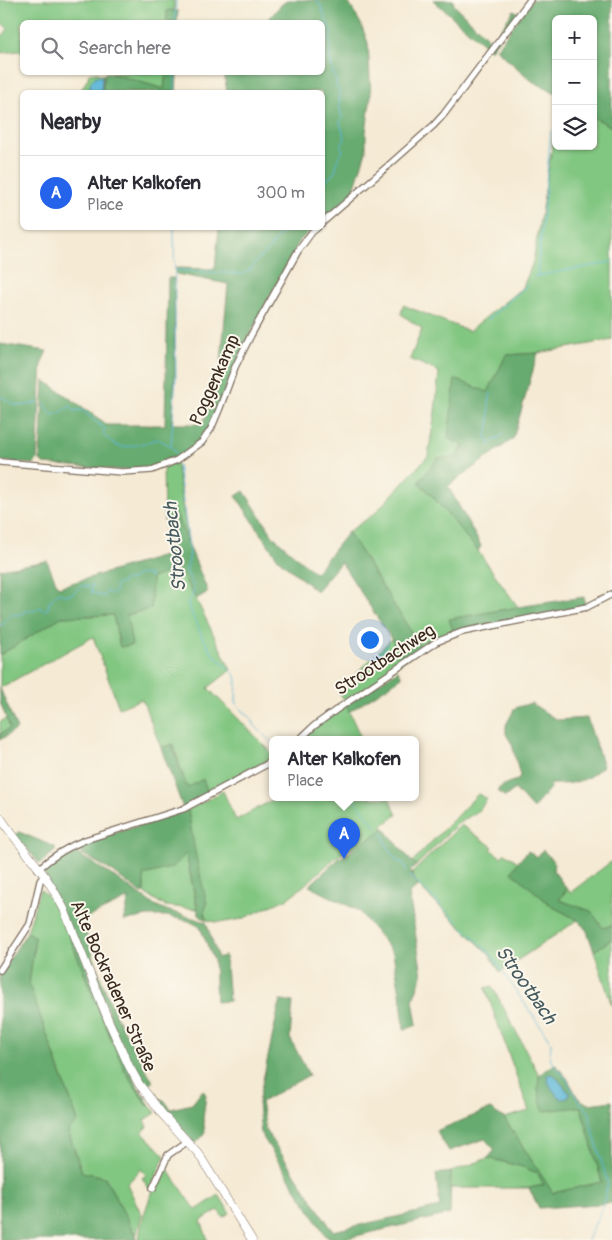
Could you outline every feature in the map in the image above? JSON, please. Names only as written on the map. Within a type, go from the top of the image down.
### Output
[{"type":"street","points":[[325,220],[434,125],[530,0]]},
{"type":"street","name":"Poggenkamp","points":[[0,462],[122,472],[152,470],[177,460],[202,442],[220,410],[235,367],[251,335],[298,251],[314,230]]},
{"type":"street","name":"Strootbachweg","points":[[303,736],[336,710],[436,642],[462,632],[587,607],[612,594]]},
{"type":"street","points":[[0,970],[30,924],[41,872],[52,858],[69,846],[85,840],[183,809],[269,763]]},
{"type":"street","name":"Alte Bockradener Straße","points":[[0,817],[53,889],[71,925],[109,1022],[129,1066],[149,1098],[198,1153],[252,1240]]},
{"type":"street","points":[[153,1188],[168,1155],[188,1141]]},
{"type":"green space","points":[[0,0],[174,0],[174,11],[167,11],[167,20],[20,20],[20,52],[3,53],[0,51],[0,39],[8,29],[0,21]]},
{"type":"green space","points":[[288,0],[347,0],[361,24],[368,43],[371,96],[366,132],[366,151],[353,193],[325,218],[325,90],[227,90],[224,75],[325,75],[325,20],[268,20]]},
{"type":"green space","points":[[433,0],[453,0],[454,5],[492,42],[514,10],[518,13],[490,51]]},
{"type":"green space","points":[[532,0],[612,0],[612,127],[597,119],[597,15],[552,15],[552,91],[532,81],[497,48]]},
{"type":"green space","points":[[167,10],[178,11],[177,20],[167,20]]},
{"type":"green space","points":[[89,75],[104,75],[102,90],[102,76],[90,90],[81,90]]},
{"type":"green space","points":[[105,75],[116,75],[164,89],[166,75],[177,75],[176,90],[102,90]]},
{"type":"green space","points":[[116,75],[166,75],[164,89]]},
{"type":"green space","points":[[597,119],[612,127],[612,340],[538,353],[506,355],[464,445],[455,458],[419,482],[478,551],[518,607],[449,619],[454,633],[422,649],[348,532],[374,514],[428,456],[439,372],[410,359],[422,329],[401,314],[403,305],[469,331],[523,287],[533,262],[552,147],[552,150],[597,150]]},
{"type":"green space","points":[[219,230],[312,230],[300,240],[248,338],[209,427],[201,440],[176,459],[151,469],[121,470],[43,464],[40,460],[44,380],[108,425],[165,425],[168,278],[174,278],[175,375],[172,424],[202,424],[219,384],[228,284],[176,274],[176,268],[215,269]]},
{"type":"green space","points":[[0,344],[47,351],[42,362],[37,460],[34,464],[0,461]]},
{"type":"green space","points":[[538,353],[513,439],[448,486],[481,546],[478,551],[419,482],[438,458],[455,458],[464,446],[448,438],[455,379],[488,392],[506,355]]},
{"type":"green space","points":[[176,462],[188,544],[174,509],[164,516],[163,467]]},
{"type":"green space","points":[[244,491],[274,537],[315,573],[348,532],[422,649],[405,660],[341,562],[316,591],[278,559],[236,496]]},
{"type":"green space","points":[[174,508],[208,592],[196,599],[178,569],[152,578],[151,609],[127,615],[132,645],[120,647],[113,615],[61,617],[0,655],[0,569],[47,561],[58,587],[167,555],[164,516]]},
{"type":"green space","points":[[179,569],[231,670],[208,688],[269,750],[269,759],[208,793],[187,788],[173,744],[161,748],[142,699],[119,708],[93,637],[0,688],[0,655],[61,617],[113,615],[120,647],[127,615],[152,577]]},
{"type":"green space","points":[[584,597],[585,606],[454,633],[449,619],[518,607]]},
{"type":"green space","points":[[391,639],[405,660],[346,702],[338,692]]},
{"type":"green space","points":[[398,670],[402,677],[349,712],[346,705]]},
{"type":"green space","points":[[0,688],[17,729],[0,740],[0,735],[10,728],[0,702]]},
{"type":"green space","points":[[531,703],[557,720],[587,718],[603,766],[585,779],[567,784],[551,784],[550,788],[533,809],[515,789],[505,797],[497,790],[518,780],[520,776],[512,744],[506,734],[506,725],[515,708]]},
{"type":"green space","points":[[346,705],[360,736],[305,736]]},
{"type":"green space","points":[[6,718],[10,728],[0,735],[0,722]]},
{"type":"green space","points":[[172,744],[187,788],[203,779],[208,793],[183,808],[161,748]]},
{"type":"green space","points":[[223,791],[236,820],[271,801],[390,801],[397,815],[383,825],[384,828],[356,848],[349,849],[335,858],[288,898],[242,919],[216,922],[207,920],[204,913],[188,810]]},
{"type":"green space","points":[[478,794],[487,799],[478,810],[459,822],[417,865],[412,862]]},
{"type":"green space","points":[[188,810],[207,904],[204,913],[207,920],[199,915],[186,854],[173,867],[144,875],[144,893],[142,894],[113,872],[76,850],[75,846],[77,845]]},
{"type":"green space","points":[[461,825],[493,847],[491,850],[501,857],[505,853],[518,862],[512,872],[553,907],[578,920],[500,972],[489,954],[418,886],[412,873]]},
{"type":"green space","points":[[384,828],[412,862],[417,865],[410,871],[418,886],[409,893],[422,975],[413,1000],[417,1025],[404,1030],[393,953],[359,911],[309,886],[337,860]]},
{"type":"green space","points":[[19,832],[55,847],[55,851],[40,864],[15,835]]},
{"type":"green space","points":[[69,850],[72,850],[110,874],[153,904],[166,910],[206,922],[218,958],[225,955],[229,1001],[216,1002],[214,961],[200,927],[189,921],[167,916],[147,916],[124,921],[129,898],[82,920],[100,977],[115,1014],[152,1080],[152,1083],[145,1087],[132,1066],[96,982],[41,869]]},
{"type":"green space","points":[[543,850],[555,863],[553,870],[567,889],[559,900],[591,911],[603,928],[612,925],[612,939],[594,951],[587,931],[578,920],[553,907],[512,872],[528,851],[537,857]]},
{"type":"green space","points":[[186,854],[197,909],[165,906],[144,893],[144,875],[173,867]]},
{"type":"green space","points":[[612,861],[612,925],[603,929],[559,900],[567,889],[571,892]]},
{"type":"green space","points":[[40,889],[54,902],[63,918],[97,1006],[125,1071],[147,1105],[150,1105],[156,1113],[145,1120],[148,1127],[142,1132],[165,1156],[150,1190],[142,1178],[146,1175],[141,1169],[127,1184],[142,1215],[136,1236],[105,1177],[82,1172],[68,1131],[78,1121],[29,985],[35,938],[27,932]]},
{"type":"green space","points":[[63,918],[68,924],[137,1085],[150,1105],[147,1105],[125,1071],[97,1006]]},
{"type":"green space","points":[[27,932],[35,937],[29,985],[78,1121],[68,1131],[82,1172],[105,1177],[138,1240],[0,1240],[0,974]]},
{"type":"green space","points":[[612,939],[612,1006],[594,951]]},
{"type":"green space","points":[[492,986],[539,1075],[538,1089],[581,1107],[602,1182],[553,1193],[504,1118],[529,1111],[485,988]]},
{"type":"green space","points":[[280,1001],[293,1002],[290,1038],[309,1075],[261,1102],[266,1131],[333,1231],[440,1207],[436,1174],[451,1172],[450,1214],[339,1240],[326,1236],[261,1134],[258,1103]]},
{"type":"green space","points":[[555,1064],[567,1078],[578,1098],[588,1104],[612,1101],[612,1203],[539,1208],[529,1188],[544,1185],[537,1173],[523,1167],[488,1158],[495,1150],[485,1139],[449,1151],[436,1131],[490,1109],[504,1118],[553,1193],[602,1182],[581,1107],[543,1111],[538,1089],[539,1075]],"holes":[[[555,1076],[569,1093],[563,1099],[559,1097]]]},
{"type":"green space","points":[[203,1090],[206,1095],[203,1119],[205,1131],[195,1144],[157,1102],[160,1099],[164,1100],[171,1109],[192,1104]]},
{"type":"green space","points":[[488,1158],[523,1167],[537,1173],[545,1185],[529,1188],[450,1188],[451,1172]]},
{"type":"green space","points":[[165,1165],[196,1210],[219,1195],[230,1213],[223,1217],[218,1210],[201,1221],[208,1240],[139,1240],[145,1211]]},
{"type":"water","points":[[97,76],[102,76],[101,90],[89,90],[93,79]]},
{"type":"water","points":[[547,1075],[555,1076],[569,1093],[567,1098],[562,1099],[556,1094],[549,1082]]},
{"type":"waterway","name":"Strootbach","points":[[175,20],[176,0]]},
{"type":"waterway","points":[[316,0],[320,4],[332,34],[329,40],[331,43],[329,52],[336,86],[339,90],[342,117],[340,123],[345,138],[341,147],[343,151],[338,158],[335,172],[325,182]]},
{"type":"waterway","name":"Strootbach","points":[[175,75],[175,90]]},
{"type":"waterway","points":[[534,278],[537,276],[551,131]]},
{"type":"waterway","name":"Strootbach","points":[[174,230],[176,377],[171,446],[178,456]]},
{"type":"waterway","points":[[175,270],[243,274],[250,270],[258,259],[267,252],[284,230]]},
{"type":"waterway","points":[[537,276],[612,262]]},
{"type":"waterway","points":[[489,320],[530,283]]},
{"type":"waterway","points":[[490,445],[486,435],[489,424],[491,393]]},
{"type":"waterway","points":[[0,396],[19,406],[38,402]]},
{"type":"waterway","points":[[45,404],[50,413],[53,414],[59,413],[70,406],[74,411],[83,411],[105,429],[103,433],[114,444],[126,447],[157,439],[171,446]]},
{"type":"waterway","points":[[490,443],[504,434]]},
{"type":"waterway","name":"Strootbach","points":[[178,465],[190,553],[186,571],[194,591],[187,603],[204,640],[213,654],[236,676],[237,705],[251,718],[255,726],[269,740]]},
{"type":"waterway","points":[[0,625],[12,615],[22,614],[25,611],[34,611],[40,607],[46,610],[51,599],[59,592],[63,595],[69,595],[81,586],[88,587],[92,585],[92,593],[103,597],[107,591],[111,594],[115,592],[115,587],[117,584],[121,584],[122,581],[132,580],[140,574],[150,575],[149,578]]},
{"type":"waterway","name":"Strootbach","points":[[355,801],[376,826]]},
{"type":"waterway","name":"Strootbach","points":[[381,833],[397,861],[403,863],[407,872]]},
{"type":"waterway","name":"Strootbach","points":[[410,876],[490,953],[551,1042],[550,1057],[555,1066],[567,1080],[577,1099],[590,1113],[590,1120],[608,1184],[601,1211],[587,1240]]},
{"type":"place","name":"Alter Kalkofen","points":[[344,859]]}]
